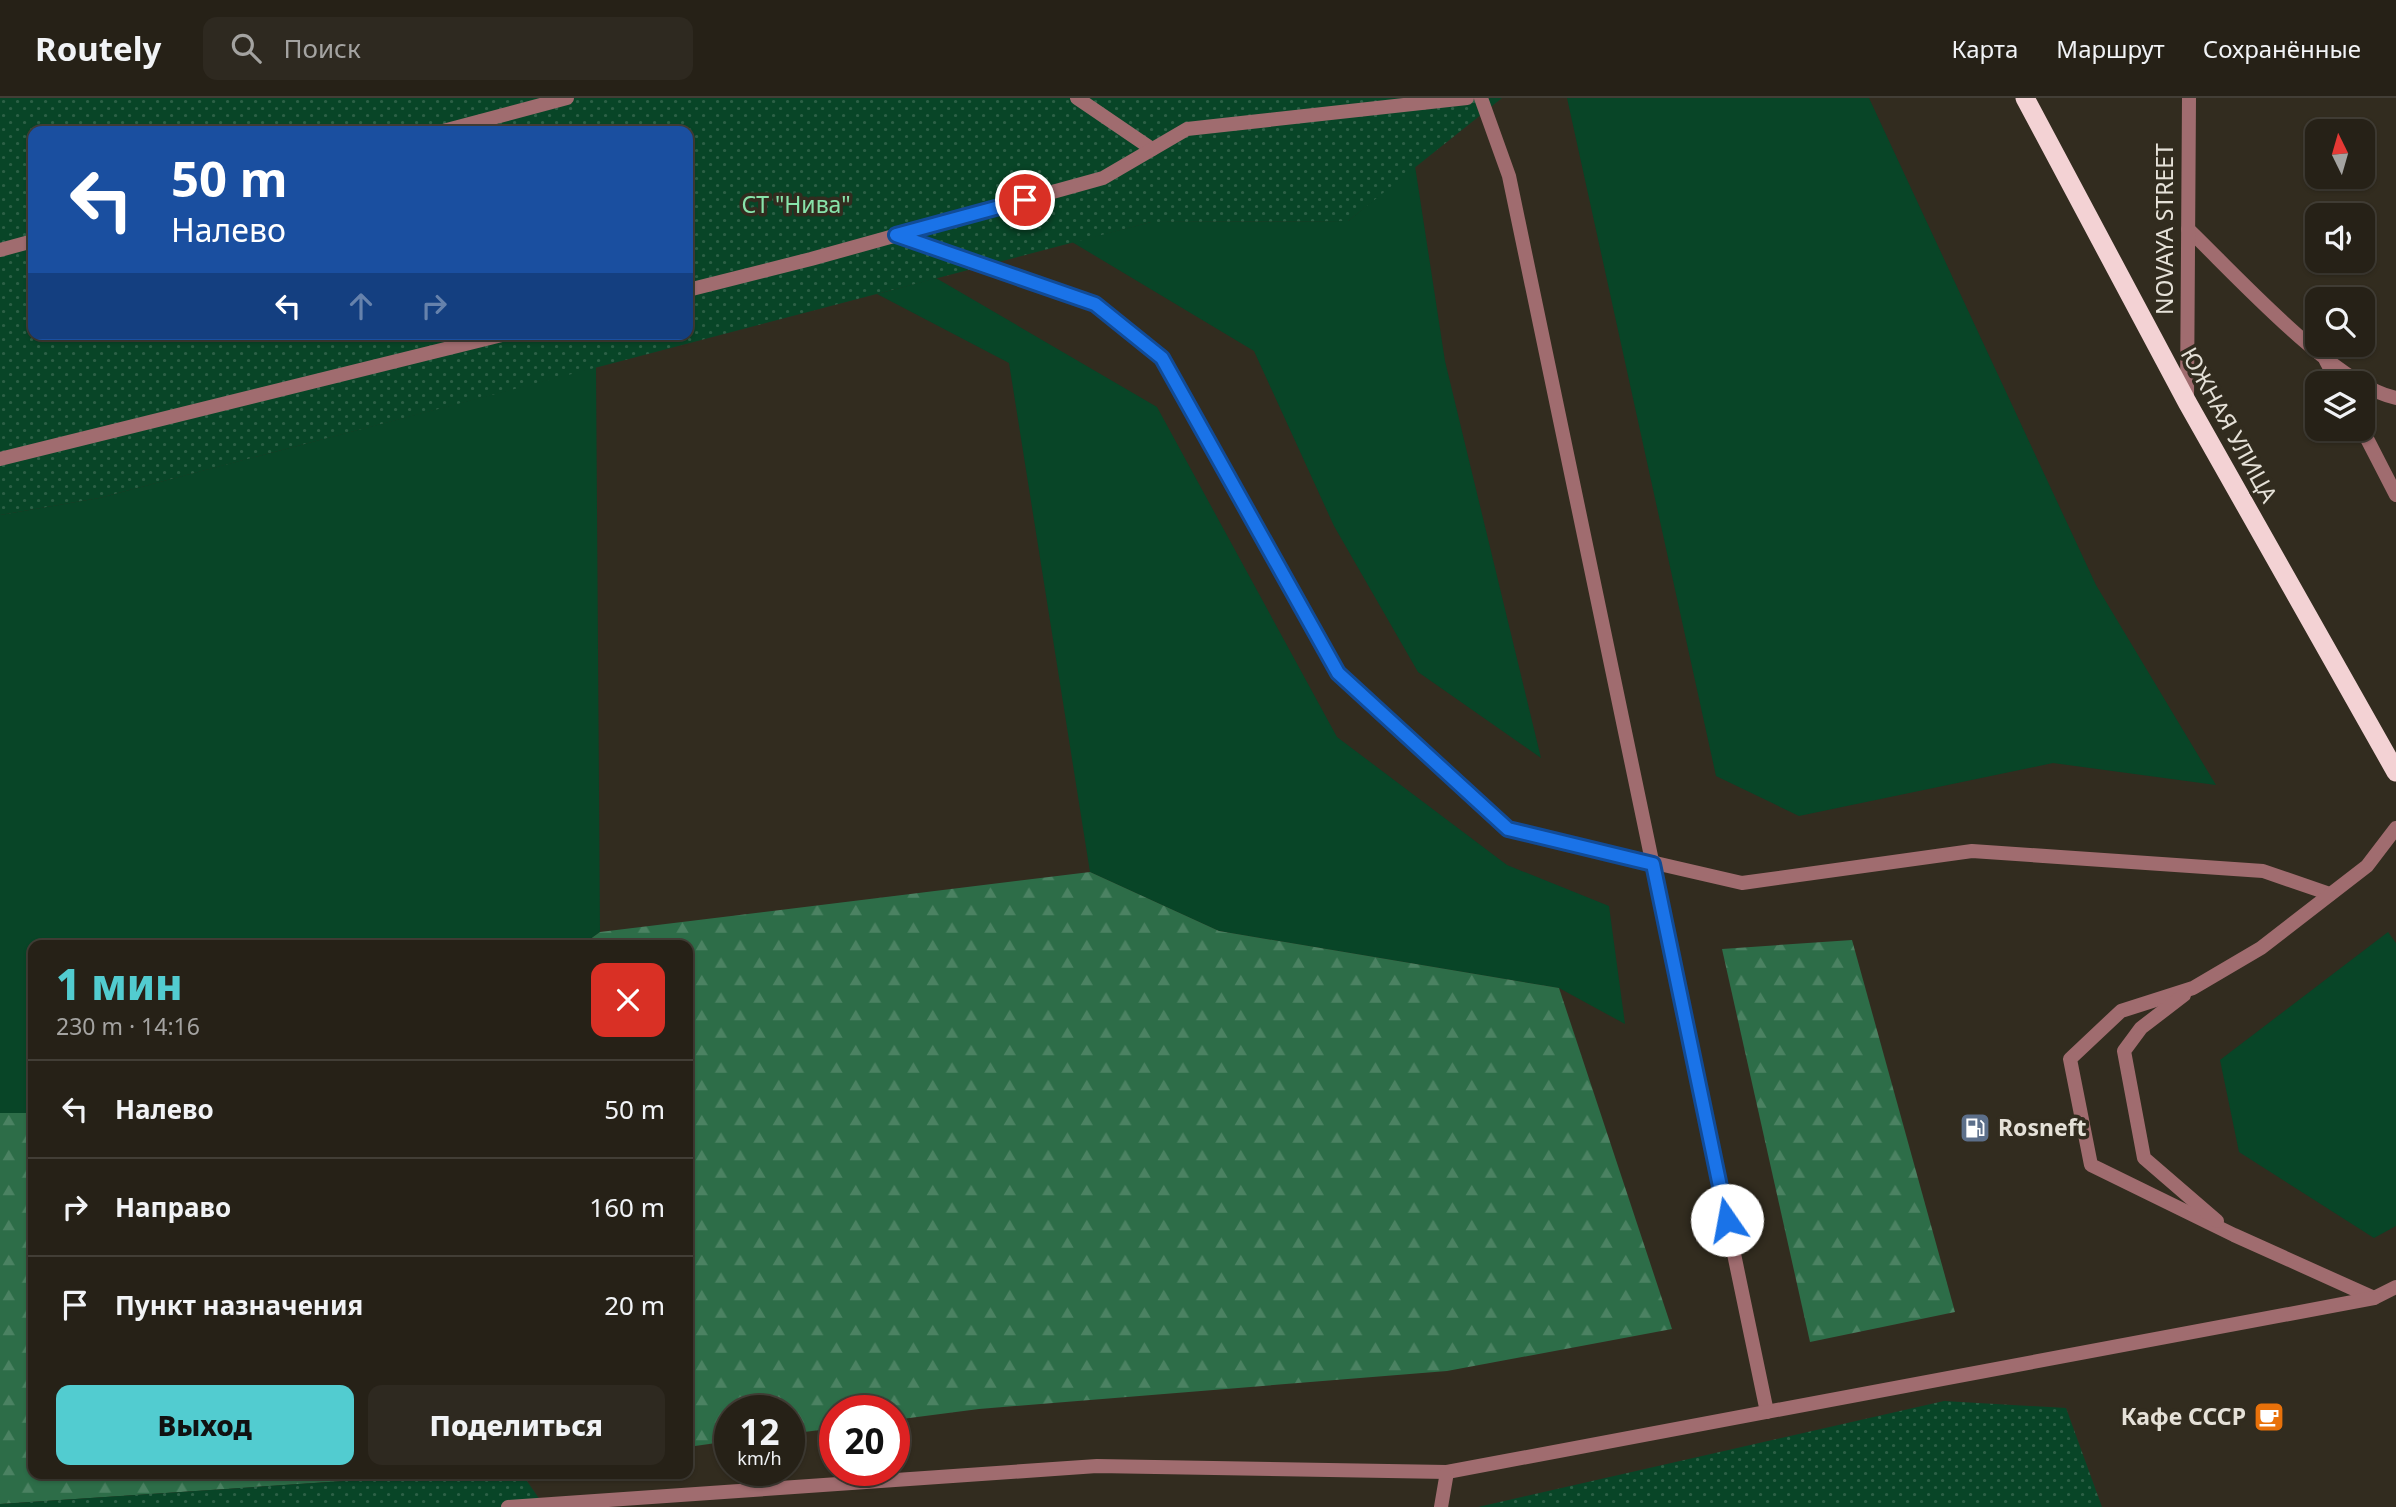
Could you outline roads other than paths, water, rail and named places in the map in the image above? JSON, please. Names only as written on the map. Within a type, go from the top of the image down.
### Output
[{"type":"highway","name":"ЮЖНАЯ УЛИЦА","points":[[2025,98],[2187,402],[2396,772]]},
{"type":"street","points":[[462,126],[567,98]]},
{"type":"street","points":[[1077,98],[1152,149]]},
{"type":"street","points":[[693,289],[1103,178],[1187,129],[1467,98]]},
{"type":"street","points":[[1481,98],[1509,176],[1767,1412]]},
{"type":"street","name":"NOVAYA STREET","points":[[2187,402],[2189,98]]},
{"type":"street","points":[[2188,229],[2326,359],[2381,395],[2396,398]]},
{"type":"street","points":[[896,235],[1095,304],[1162,358],[1338,673],[1508,829],[1742,883],[1972,851],[2263,871],[2330,894]]},
{"type":"street","points":[[0,250],[28,242]]},
{"type":"street","points":[[2,454],[481,340]]},
{"type":"street","points":[[2326,359],[2332,371]]},
{"type":"street","points":[[2367,441],[2396,495]]},
{"type":"street","points":[[2234,1235],[2144,1158],[2124,1051],[2141,1028],[2193,988],[2261,948],[2367,866],[2396,828]]},
{"type":"street","points":[[2193,988],[2121,1011],[2070,1059],[2091,1165],[2234,1235],[2374,1298]]},
{"type":"street","points":[[508,1507],[1097,1466],[1447,1472],[2374,1298],[2396,1287]]},
{"type":"street","points":[[1441,1507],[1447,1472]]},
{"type":"place","name":"Rosneft","points":[[1975,1128]]},
{"type":"place","name":"Кафе СССР","points":[[2269,1417]]},
{"type":"park label","name":"СТ \"Нива\"","points":[[796,205]]}]
